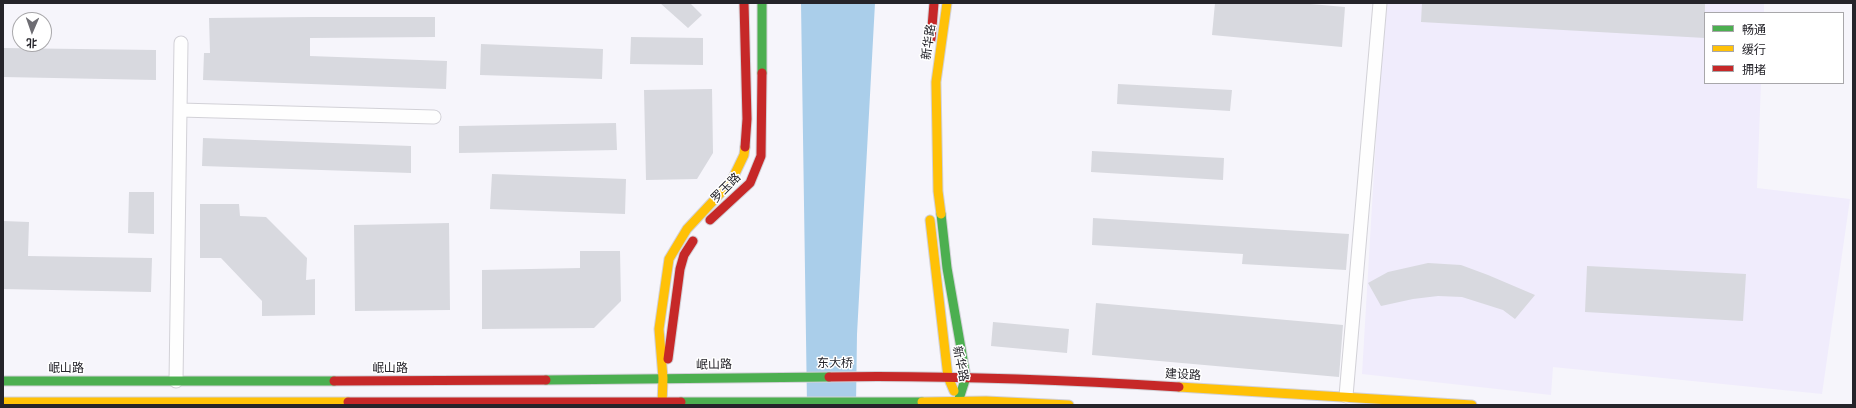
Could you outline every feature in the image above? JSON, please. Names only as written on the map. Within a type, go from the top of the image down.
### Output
[{"type":"main road","name":"罗玉路","points":[[662,404],[663,378],[659,330],[669,259],[687,229],[731,182],[744,155],[747,119],[744,3]]},
{"type":"main road","name":"罗玉路","points":[[663,378],[671,346],[676,293],[683,257],[702,228],[750,184],[761,156],[762,3]]},
{"type":"main road","name":"新华路","points":[[930,48],[934,3]]},
{"type":"main road","name":"新华路","points":[[947,3],[936,82],[938,191],[947,268],[966,377],[958,403]]},
{"type":"main road","points":[[927,78],[927,117]]},
{"type":"main road","name":"新华路","points":[[929,211],[934,270],[948,377],[958,403]]},
{"type":"main road","name":"岷山路","points":[[3,380],[403,381],[778,376]]},
{"type":"main road","name":"东大桥","points":[[778,376],[892,376]]},
{"type":"main road","name":"建设路","points":[[892,376],[1043,379],[1346,396],[1472,405]]},
{"type":"main road","points":[[3,402],[81,404],[662,404],[889,402],[1069,405]]},
{"type":"street","points":[[1346,396],[1380,3]]},
{"type":"street","points":[[176,381],[181,43]]},
{"type":"street","points":[[180,110],[434,117]]},
{"type":"shaded area","points":[[1384,3],[1764,3],[1764,12],[1704,12],[1704,84],[1761,84],[1757,188],[1850,199],[1822,394],[1553,367],[1551,395],[1362,374]]},
{"type":"water","points":[[801,3],[875,3],[857,334],[856,405],[807,405]]},
{"type":"building","points":[[660,3],[690,3],[702,15],[688,28]]},
{"type":"building","points":[[1215,3],[1299,3],[1345,7],[1342,47],[1212,35]]},
{"type":"building","points":[[1422,3],[1705,3],[1704,38],[1421,22]]},
{"type":"building","points":[[435,17],[435,37],[310,38],[310,56],[447,61],[446,89],[203,80],[204,53],[210,53],[209,18]]},
{"type":"building","points":[[631,37],[703,38],[703,65],[630,64]]},
{"type":"building","points":[[481,44],[603,49],[602,79],[480,75]]},
{"type":"building","points":[[3,48],[12,48],[12,52],[52,52],[52,49],[156,50],[156,80],[3,77]]},
{"type":"building","points":[[1118,84],[1232,90],[1230,111],[1117,104]]},
{"type":"building","points":[[712,89],[713,153],[697,179],[646,180],[644,90]]},
{"type":"building","points":[[616,123],[617,150],[459,153],[459,126]]},
{"type":"building","points":[[203,138],[411,146],[411,173],[202,166]]},
{"type":"building","points":[[1092,151],[1224,158],[1223,180],[1091,172]]},
{"type":"building","points":[[492,174],[626,179],[625,214],[490,209]]},
{"type":"building","points":[[129,192],[154,192],[154,234],[128,233]]},
{"type":"building","points":[[200,204],[239,204],[240,216],[266,217],[307,258],[306,280],[315,279],[315,315],[262,316],[262,301],[221,258],[200,258]]},
{"type":"building","points":[[1093,218],[1349,234],[1346,270],[1242,264],[1243,254],[1092,245]]},
{"type":"building","points":[[3,221],[29,222],[28,256],[152,258],[151,292],[3,289]]},
{"type":"building","points":[[449,223],[450,310],[355,311],[354,225]]},
{"type":"building","points":[[580,251],[620,251],[621,301],[594,328],[482,329],[482,270],[580,268]]},
{"type":"building","points":[[1428,263],[1461,265],[1535,295],[1515,319],[1503,310],[1462,297],[1438,296],[1413,299],[1381,306],[1368,283],[1388,272]]},
{"type":"building","points":[[1587,266],[1746,274],[1743,321],[1585,312]]},
{"type":"building","points":[[1096,303],[1343,325],[1339,377],[1092,355]]},
{"type":"building","points":[[993,322],[1069,329],[1067,353],[991,346]]},
{"type":"traffic: fast","points":[[762,3],[762,73]]},
{"type":"traffic: fast","points":[[941,214],[947,268],[966,377],[957,405]]},
{"type":"traffic: fast","points":[[546,380],[829,377]]},
{"type":"traffic: fast","points":[[3,381],[334,381]]},
{"type":"traffic: fast","points":[[681,402],[922,402]]},
{"type":"traffic: slow","points":[[941,214],[938,191],[936,82],[947,3]]},
{"type":"traffic: slow","points":[[662,405],[663,378],[659,329],[669,259],[687,229],[731,182],[744,155],[745,147]]},
{"type":"traffic: slow","points":[[930,220],[948,377],[954,391]]},
{"type":"traffic: slow","points":[[1179,387],[1472,405]]},
{"type":"traffic: slow","points":[[922,402],[986,401],[1069,405]]},
{"type":"traffic: slow","points":[[3,402],[348,402]]},
{"type":"traffic: jam","points":[[744,3],[747,119],[745,147]]},
{"type":"traffic: jam","points":[[931,39],[934,3]]},
{"type":"traffic: jam","points":[[710,220],[750,183],[761,156],[762,73]]},
{"type":"traffic: jam","points":[[668,359],[680,269],[684,255],[693,241]]},
{"type":"traffic: jam","points":[[829,377],[1004,379],[1179,387]]},
{"type":"traffic: jam","points":[[334,381],[546,380]]},
{"type":"traffic: jam","points":[[348,402],[681,402]]}]
